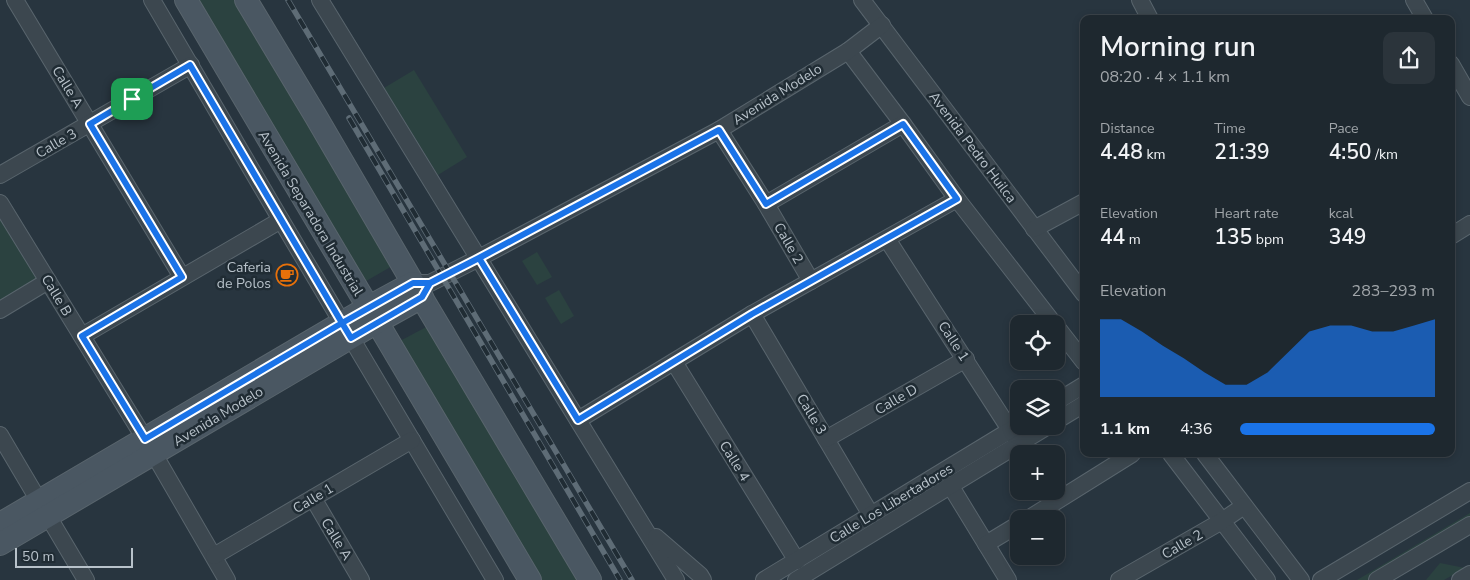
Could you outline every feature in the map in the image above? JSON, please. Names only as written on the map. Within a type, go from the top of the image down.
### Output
[{"type":"main road","name":"Avenida Separadora Industrial","points":[[186,0],[530,580]]},
{"type":"main road","points":[[246,0],[422,288],[590,580]]},
{"type":"main road","name":"Avenida Modelo","points":[[0,544],[44,509],[346,330],[422,288]]},
{"type":"main road","name":"Avenida Modelo","points":[[0,524],[44,509]]},
{"type":"street","name":"Calle A","points":[[15,0],[182,277]]},
{"type":"street","name":"Avenida Separadora Industrial","points":[[152,0],[495,580]]},
{"type":"street","points":[[320,0],[676,580]]},
{"type":"street","name":"Avenida Pedro Huilca","points":[[862,0],[1080,289]]},
{"type":"street","points":[[1140,0],[1148,15]]},
{"type":"street","name":"Avenida Modelo","points":[[422,288],[719,130],[848,51],[882,25]]},
{"type":"street","points":[[848,51],[957,199],[1047,315]]},
{"type":"street","name":"Calle 3","points":[[0,175],[190,65]]},
{"type":"street","points":[[1455,71],[1470,97]]},
{"type":"street","points":[[766,204],[903,124]]},
{"type":"street","name":"Calle 2","points":[[719,130],[766,204],[811,281]]},
{"type":"street","points":[[578,420],[752,314],[957,199]]},
{"type":"street","name":"Calle B","points":[[0,203],[149,447],[227,580]]},
{"type":"street","points":[[1034,229],[1080,204]]},
{"type":"street","points":[[82,336],[281,220]]},
{"type":"street","points":[[1455,233],[1470,224]]},
{"type":"street","name":"Calle 1","points":[[887,239],[1010,424]]},
{"type":"street","points":[[0,310],[48,281]]},
{"type":"street","name":"Calle 3","points":[[752,314],[871,515]]},
{"type":"street","points":[[1065,338],[1080,357]]},
{"type":"street","name":"Calle D","points":[[826,439],[966,358]]},
{"type":"street","name":"Calle 4","points":[[674,362],[797,561]]},
{"type":"street","points":[[1065,397],[1080,387]]},
{"type":"street","points":[[1065,416],[1080,406]]},
{"type":"street","points":[[0,435],[86,580]]},
{"type":"street","name":"Calle Los Libertadores","points":[[764,580],[871,515],[1012,435]]},
{"type":"street","name":"Calle Los Libertadores","points":[[796,580],[950,485],[1013,435]]},
{"type":"street","name":"Calle 1","points":[[214,556],[412,440]]},
{"type":"street","points":[[1042,510],[1127,457]]},
{"type":"street","points":[[1173,457],[1267,580]]},
{"type":"street","points":[[1207,457],[1301,580]]},
{"type":"street","points":[[950,485],[1008,580]]},
{"type":"street","points":[[1321,580],[1470,491]]},
{"type":"street","name":"Calle A","points":[[313,498],[361,580]]},
{"type":"street","name":"Calle 2","points":[[1119,580],[1222,521],[1244,506]]},
{"type":"street","points":[[1378,580],[1470,524]]},
{"type":"street","points":[[643,526],[703,580]]},
{"type":"street","points":[[986,544],[1010,529]]},
{"type":"street","points":[[1460,580],[1470,574]]},
{"type":"green space","points":[[197,0],[236,0],[394,265],[361,284]]},
{"type":"green space","points":[[414,70],[467,157],[438,175],[384,88]]},
{"type":"green space","points":[[0,219],[37,279],[0,301]]},
{"type":"green space","points":[[537,252],[552,277],[537,285],[522,261]]},
{"type":"green space","points":[[559,290],[574,316],[561,324],[545,298]]},
{"type":"green space","points":[[430,325],[578,580],[538,580],[398,342]]},
{"type":"green space","points":[[1470,513],[1470,521],[1371,580],[1357,580]]},
{"type":"green space","points":[[1440,563],[1465,568],[1444,580],[1426,580]]},
{"type":"railway","points":[[288,0],[632,580]]},
{"type":"railway","points":[[349,118],[620,580]]},
{"type":"place","name":"Caferia de Polos","points":[[287,275]]},
{"type":"route","points":[[132,99],[90,124],[182,277],[82,336],[145,439],[342,323],[367,308],[413,283],[430,283],[719,130],[766,204],[903,124],[957,199],[752,314],[578,420],[479,258],[430,283],[422,297],[351,338],[342,323],[281,220],[190,65],[132,99]]}]
